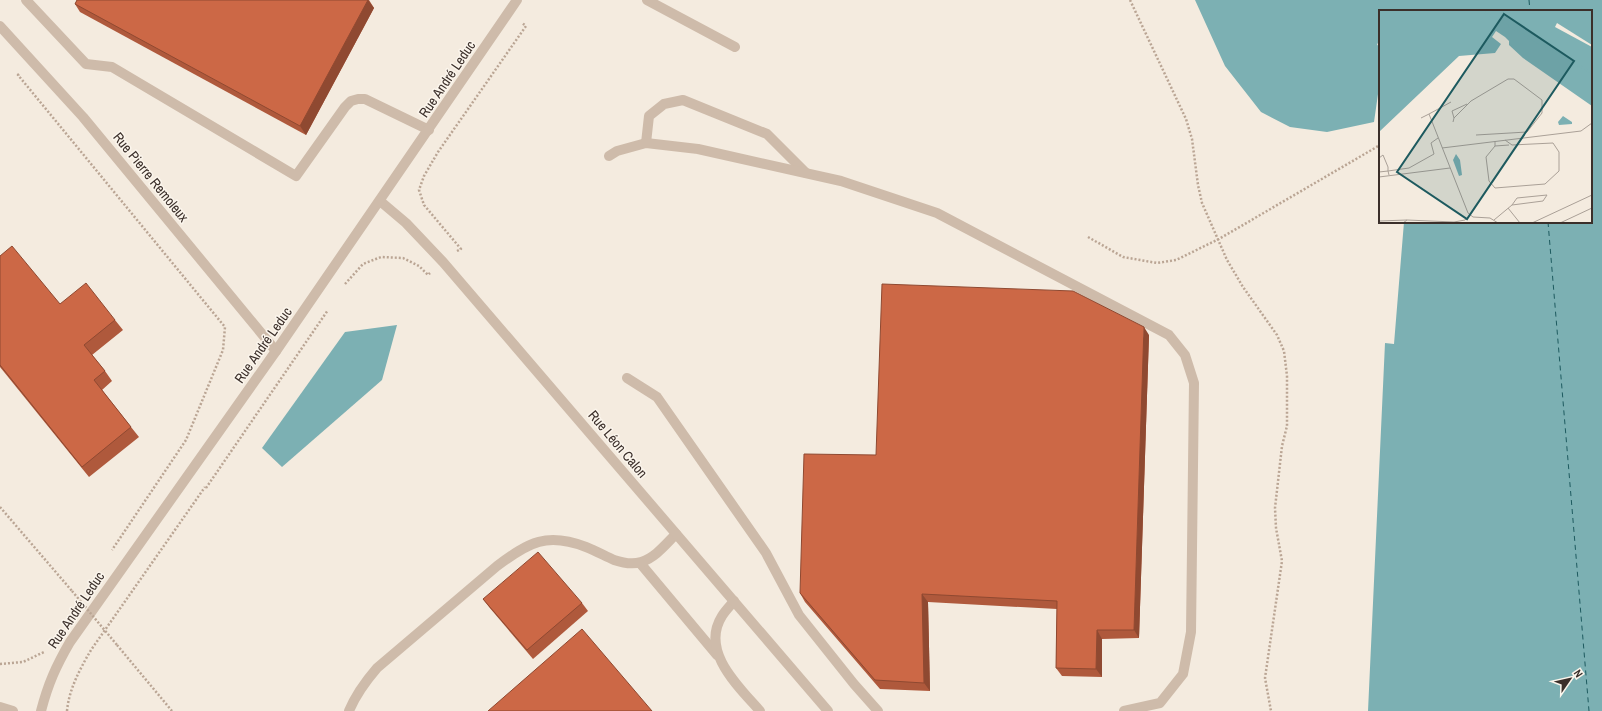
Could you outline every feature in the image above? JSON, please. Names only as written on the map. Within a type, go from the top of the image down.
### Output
[{"type":"street","points":[[26,0],[86,64],[112,67],[296,176],[338,115],[351,102],[358,99],[365,99],[429,130]]},
{"type":"street","name":"Rue André Leduc","points":[[41,711],[47,687],[56,666],[70,642],[276,351],[518,0]]},
{"type":"street","points":[[647,0],[735,48]]},
{"type":"street","name":"Rue Pierre Remoleux","points":[[0,26],[33,60],[83,117],[276,351]]},
{"type":"street","points":[[646,143],[649,116],[664,104],[683,100],[767,134],[806,173]]},
{"type":"street","points":[[608,156],[617,151],[646,143],[698,149],[841,181],[936,213],[1169,335],[1185,355],[1194,383],[1191,632],[1183,674],[1160,703],[1124,711]]},
{"type":"street","name":"Rue Léon Calon","points":[[380,201],[406,223],[443,262],[828,711]]},
{"type":"street","points":[[627,378],[656,397],[766,553],[799,615],[854,684],[878,711]]},
{"type":"street","points":[[349,711],[356,695],[377,668],[497,566],[518,550],[535,542],[552,539],[570,542],[626,564],[640,563],[650,559],[676,534]]},
{"type":"street","points":[[640,563],[719,657],[729,674],[760,711]]},
{"type":"street","points":[[719,657],[715,640],[718,626],[722,616],[734,602]]},
{"type":"street","points":[[0,707],[13,711]]},
{"type":"path","points":[[1130,0],[1186,119],[1192,139],[1202,203],[1227,260],[1243,287],[1277,335],[1284,351],[1287,376],[1287,426],[1282,446],[1275,508],[1276,528],[1282,561],[1266,678],[1271,711]]},
{"type":"path","points":[[342,289],[363,264],[381,257],[403,258],[419,266],[428,275],[461,249],[424,205],[419,190],[424,176],[438,152],[526,26],[508,14]]},
{"type":"path","points":[[33,60],[18,75],[225,327],[223,350],[186,440],[109,554]]},
{"type":"path","points":[[1088,237],[1123,257],[1157,263],[1176,260],[1219,239],[1379,146]]},
{"type":"path","points":[[67,711],[75,679],[91,650],[206,488],[329,308]]},
{"type":"path","points":[[188,475],[206,488]]},
{"type":"path","points":[[0,507],[172,711]]},
{"type":"path","points":[[76,608],[84,594]]},
{"type":"path","points":[[0,664],[23,662],[45,651]]},
{"type":"water","points":[[1195,0],[1602,0],[1602,711],[1368,711],[1385,343],[1394,344],[1404,223],[1592,223],[1592,10],[1379,10],[1379,40],[1377,45],[1379,46],[1379,87],[1374,122],[1327,132],[1290,127],[1261,112],[1225,66]]},
{"type":"water","points":[[397,325],[382,380],[282,467],[262,448],[345,332]]},
{"type":"building","points":[[77,0],[368,0],[300,126],[75,4]]},
{"type":"building","points":[[12,246],[60,304],[86,283],[115,320],[84,345],[105,371],[94,380],[131,427],[82,467],[0,365],[0,256]]},
{"type":"building","points":[[882,284],[1073,291],[1144,327],[1134,630],[1097,630],[1096,669],[1056,668],[1057,601],[922,594],[924,683],[875,680],[800,593],[804,454],[876,455]]},
{"type":"building","points":[[538,552],[582,603],[527,650],[483,599]]},
{"type":"building","points":[[582,629],[652,711],[488,711]]},
{"type":"ferry route","points":[[1529,0],[1530,10]]},
{"type":"ferry route","points":[[1548,223],[1589,711]]}]
